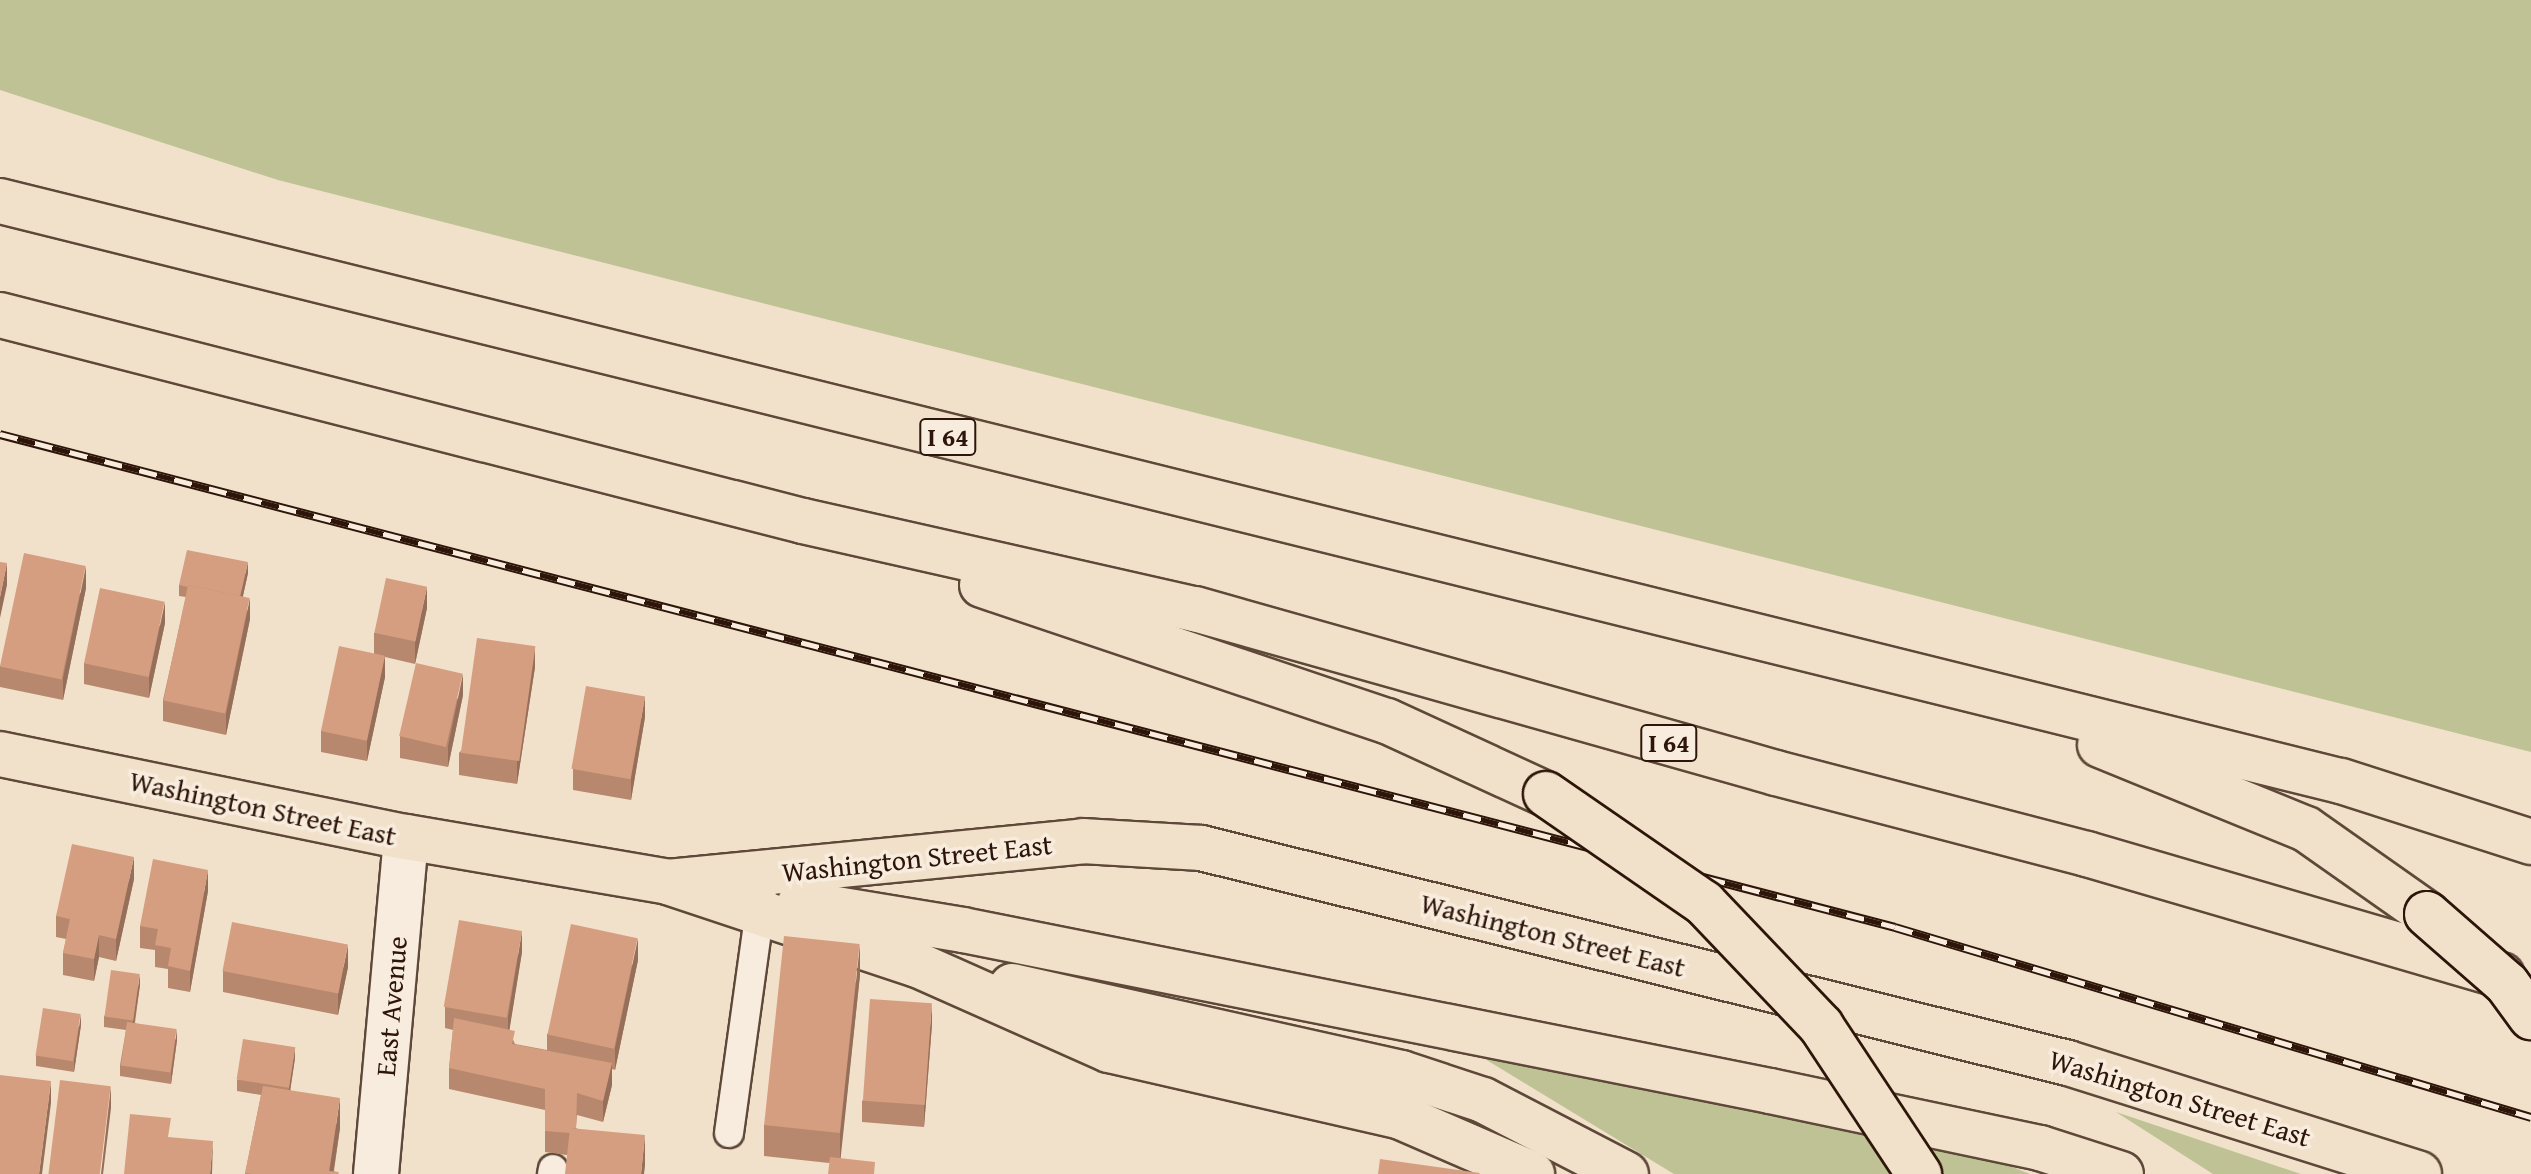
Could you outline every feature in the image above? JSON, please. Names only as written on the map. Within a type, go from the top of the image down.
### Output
[{"type":"main road","name":"I 64","points":[[0,201],[2341,781],[2531,842]]},
{"type":"main road","name":"I 64","points":[[0,315],[803,521],[1195,609],[1776,773],[2087,854],[2531,984]]},
{"type":"main road","points":[[803,521],[1387,721],[1546,794],[1704,903],[1821,1026],[1919,1174]]},
{"type":"main road","points":[[1896,670],[2138,759],[2306,829],[2427,914],[2507,984],[2531,1017]]},
{"type":"main road","name":"Washington Street East","points":[[0,754],[406,837],[668,882],[762,894],[1083,841],[1201,848],[2068,1063],[2419,1174]]},
{"type":"main road","points":[[762,894],[963,930],[1739,1085],[2040,1148],[2121,1174]]},
{"type":"main road","name":"Washington Street East","points":[[762,894],[1109,1050],[1401,1117],[1532,1174]]},
{"type":"main road","points":[[918,965],[1401,1073],[1483,1100],[1626,1174]]},
{"type":"street","name":"East Avenue","points":[[376,1174],[406,837]]},
{"type":"lane","points":[[729,1133],[762,894]]},
{"type":"green space","points":[[0,0],[2531,0],[2531,752],[278,180],[0,90]]},
{"type":"green space","points":[[1467,1048],[1967,1149],[2030,1174],[1674,1174]]},
{"type":"green space","points":[[2116,1112],[2301,1174],[2213,1174]]},
{"type":"building","points":[[187,550],[248,562],[240,596],[179,585]]},
{"type":"building","points":[[24,553],[86,566],[62,680],[0,666]]},
{"type":"building","points":[[0,562],[7,563],[0,597]]},
{"type":"building","points":[[386,578],[427,587],[415,642],[374,633]]},
{"type":"building","points":[[188,585],[250,598],[225,714],[163,700]]},
{"type":"building","points":[[100,588],[165,602],[149,677],[84,663]]},
{"type":"building","points":[[477,638],[535,646],[519,761],[461,753]]},
{"type":"building","points":[[339,646],[385,656],[367,741],[321,731]]},
{"type":"building","points":[[416,663],[463,674],[446,747],[399,736]]},
{"type":"building","points":[[586,686],[645,696],[631,779],[571,769]]},
{"type":"building","points":[[72,844],[134,857],[116,939],[99,935],[94,959],[63,953],[70,919],[56,916]]},
{"type":"building","points":[[153,859],[208,870],[190,971],[168,966],[171,948],[155,945],[158,929],[140,926]]},
{"type":"building","points":[[459,920],[522,931],[507,1018],[444,1007]]},
{"type":"building","points":[[232,922],[348,945],[338,994],[222,971]]},
{"type":"building","points":[[571,924],[638,938],[614,1049],[548,1035]]},
{"type":"building","points":[[784,936],[860,944],[840,1133],[764,1125]]},
{"type":"building","points":[[111,970],[140,974],[133,1021],[104,1017]]},
{"type":"building","points":[[870,999],[932,1003],[925,1105],[863,1101]]},
{"type":"building","points":[[43,1008],[81,1014],[73,1061],[35,1055]]},
{"type":"building","points":[[454,1018],[515,1031],[512,1044],[612,1063],[603,1101],[577,1093],[576,1128],[570,1128],[570,1133],[545,1131],[545,1089],[449,1068]]},
{"type":"building","points":[[127,1022],[177,1029],[170,1073],[121,1066]]},
{"type":"building","points":[[243,1039],[295,1047],[289,1088],[237,1079]]},
{"type":"building","points":[[0,1075],[51,1081],[39,1174],[0,1174]]},
{"type":"building","points":[[60,1080],[111,1086],[100,1174],[48,1174]]},
{"type":"building","points":[[263,1086],[340,1098],[329,1171],[338,1174],[245,1173]]},
{"type":"building","points":[[130,1114],[171,1118],[168,1137],[213,1141],[210,1174],[124,1174]]},
{"type":"building","points":[[570,1128],[645,1135],[641,1174],[565,1174]]},
{"type":"building","points":[[830,1157],[875,1162],[874,1174],[828,1174]]},
{"type":"building","points":[[1380,1159],[1480,1173],[1378,1174]]},
{"type":"railway","points":[[0,434],[1895,927],[2531,1117]]}]
